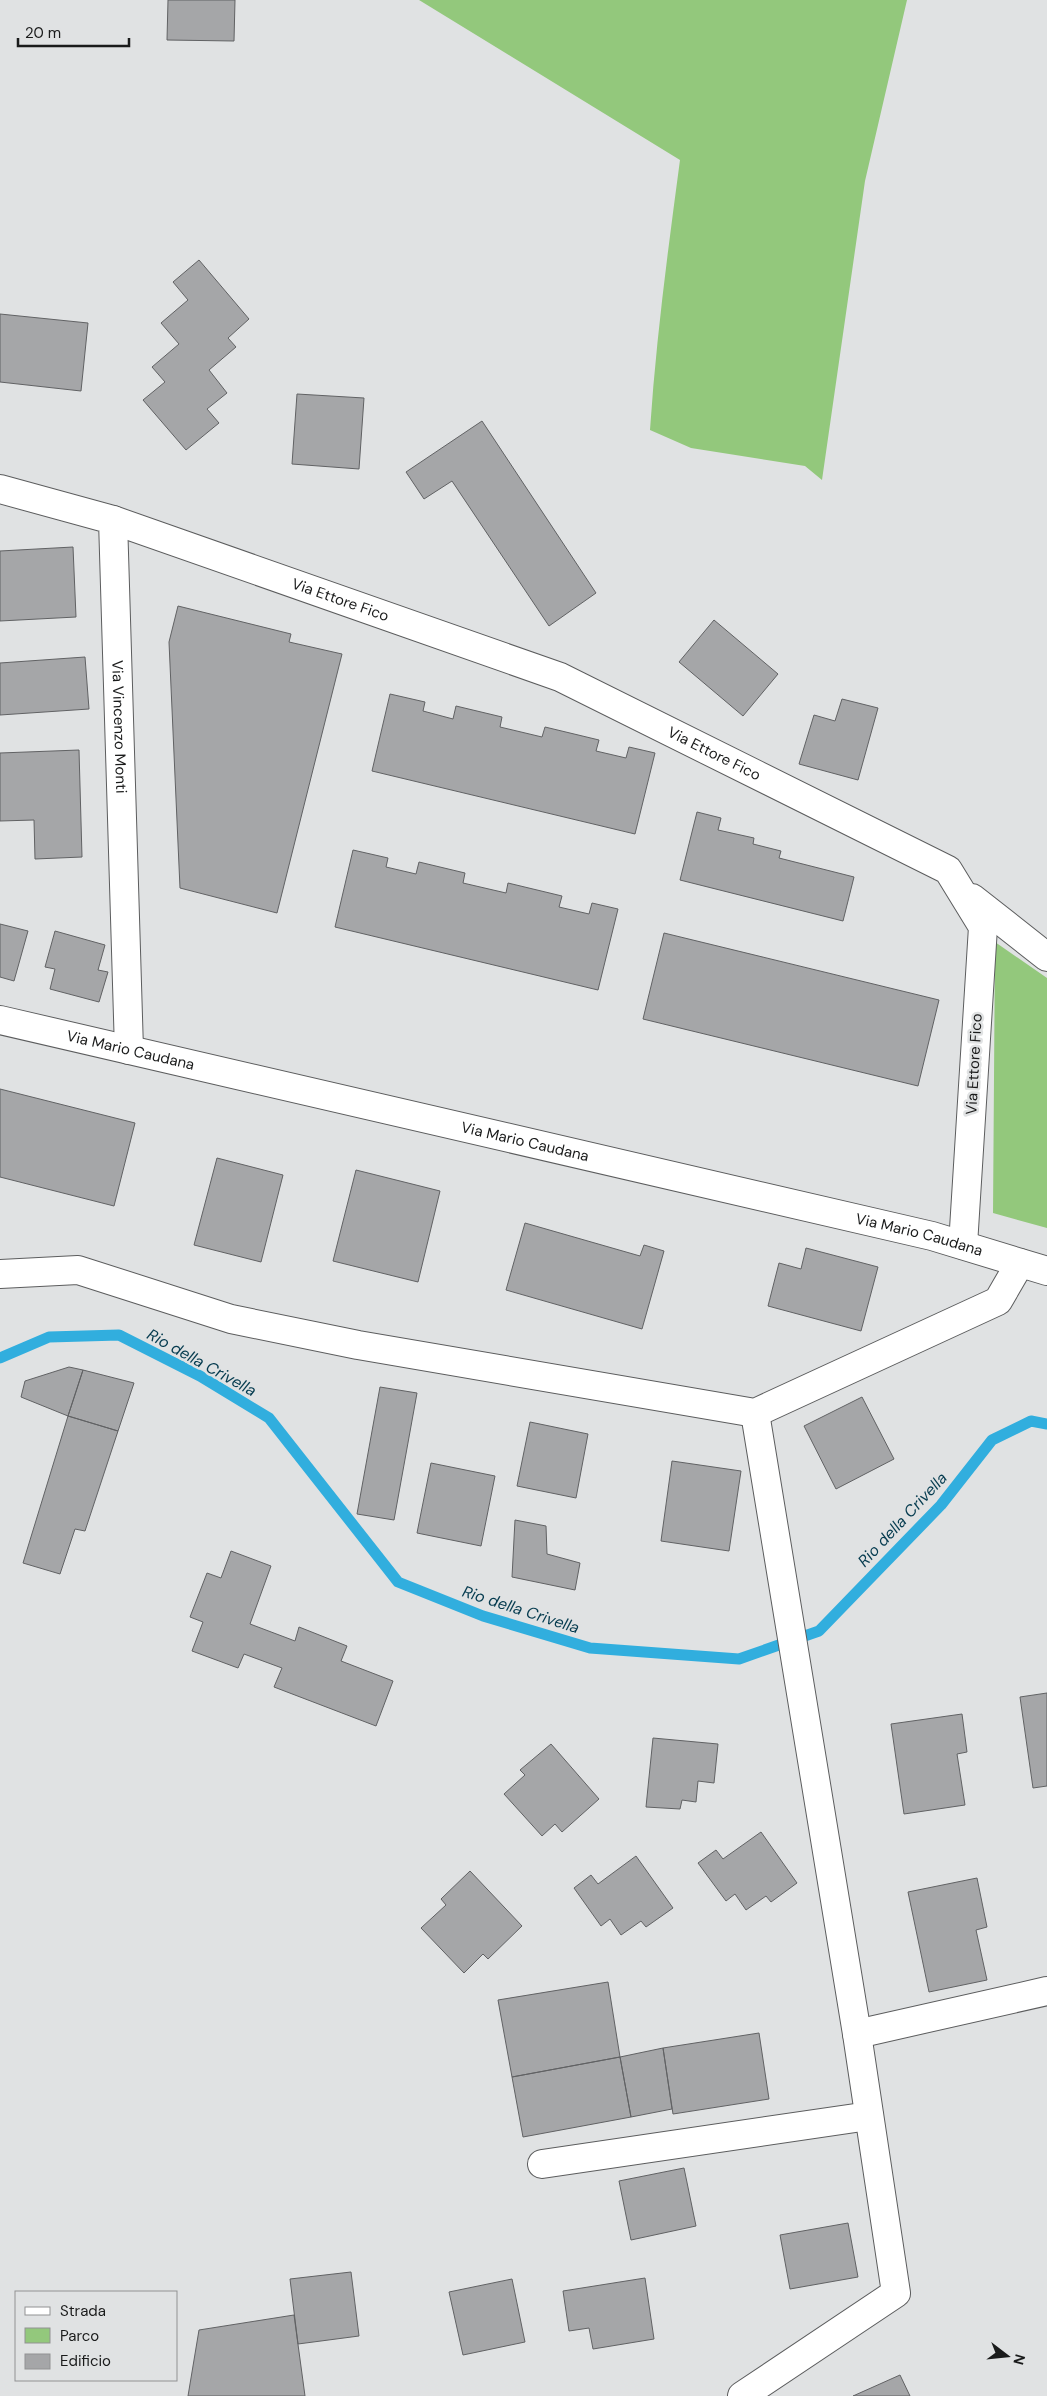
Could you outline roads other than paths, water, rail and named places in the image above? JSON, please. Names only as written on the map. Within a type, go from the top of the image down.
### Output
[{"type":"street","points":[[0,489],[113,520]]},
{"type":"street","name":"Via Ettore Fico","points":[[113,520],[560,677],[948,870],[983,927],[964,1245]]},
{"type":"street","name":"Via Vincenzo Monti","points":[[113,520],[129,1050]]},
{"type":"street","points":[[957,886],[1047,957]]},
{"type":"street","name":"Via Mario Caudana","points":[[0,1020],[932,1236],[1047,1271]]},
{"type":"street","points":[[0,1274],[78,1270],[231,1319],[358,1345],[755,1413],[998,1301],[1020,1263]]},
{"type":"street","points":[[742,2396],[896,2293],[857,2034],[755,1413]]},
{"type":"street","points":[[857,2034],[1047,1991]]},
{"type":"street","points":[[542,2164],[869,2116]]},
{"type":"waterway","name":"Rio della Crivella","points":[[0,1358],[49,1337],[119,1335],[200,1376],[269,1418],[398,1582],[483,1616],[590,1648],[739,1659],[819,1631],[941,1505],[992,1440],[1031,1421],[1047,1424]]}]
